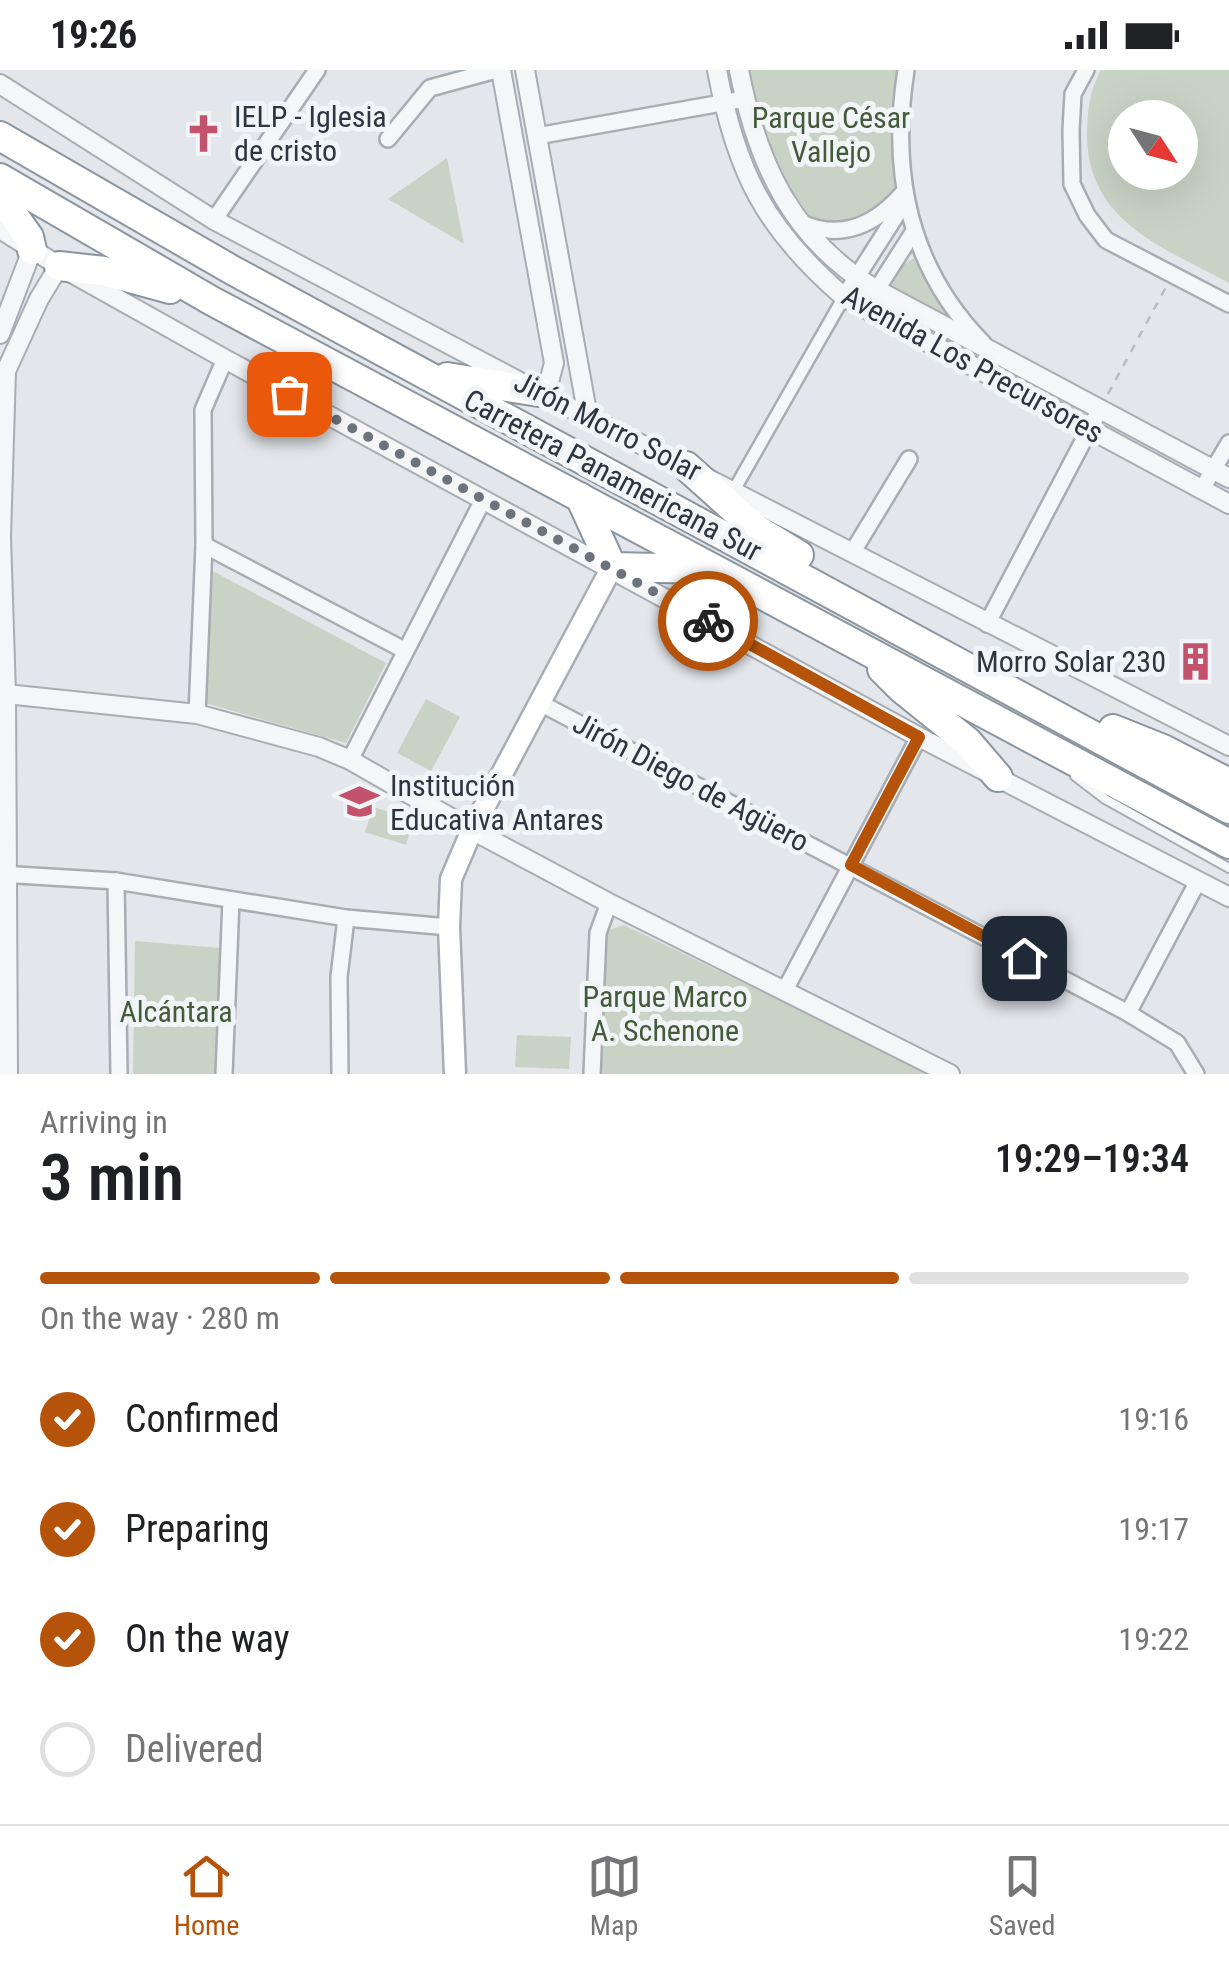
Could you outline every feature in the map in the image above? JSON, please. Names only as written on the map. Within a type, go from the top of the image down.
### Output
[{"type":"highway","name":"Carretera Panamericana Sur","points":[[0,136],[232,270],[1229,809]]},
{"type":"highway","name":"Carretera Panamericana Sur","points":[[0,178],[212,301],[1229,844]]},
{"type":"highway","points":[[0,196],[30,237],[32,250]]},
{"type":"highway","points":[[59,266],[104,271],[212,301]]},
{"type":"highway","points":[[425,374],[539,392]]},
{"type":"highway","points":[[686,466],[756,529],[927,630],[973,670],[1163,749],[1229,783]]},
{"type":"highway","points":[[580,497],[612,567],[716,569]]},
{"type":"highway","points":[[861,646],[900,688],[968,742],[998,777]]},
{"type":"main road","points":[[455,1074],[451,879],[472,830],[612,567]]},
{"type":"street","points":[[214,220],[317,70]]},
{"type":"street","points":[[388,139],[430,88],[499,70],[554,363],[566,381],[582,380]]},
{"type":"street","points":[[525,70],[588,417]]},
{"type":"street","name":"Avenida Los Precursores","points":[[718,70],[739,156],[762,207],[797,253],[844,296],[1229,504]]},
{"type":"street","name":"Avenida Los Precursores","points":[[738,70],[760,153],[775,186],[798,221],[856,278],[1221,474]]},
{"type":"street","points":[[906,70],[901,137],[904,198],[914,231],[924,261],[961,321],[992,352]]},
{"type":"street","points":[[1086,70],[1073,94],[1072,184],[1087,215],[1106,240],[1229,304]]},
{"type":"street","name":"Jirón Morro Solar","points":[[0,84],[214,220],[539,392],[1229,746]]},
{"type":"street","points":[[538,136],[744,98]]},
{"type":"street","points":[[798,221],[829,232],[842,231],[874,220],[904,198]]},
{"type":"street","points":[[734,490],[904,198]]},
{"type":"street","points":[[0,229],[59,266],[482,500],[612,567],[919,737],[1229,897]]},
{"type":"street","points":[[864,308],[914,231]]},
{"type":"street","points":[[0,334],[32,250]]},
{"type":"street","points":[[8,1074],[3,874],[3,370],[59,266]]},
{"type":"street","points":[[197,714],[204,544],[203,410],[225,359]]},
{"type":"street","points":[[539,392],[549,382],[554,363]]},
{"type":"street","points":[[987,624],[1100,409]]},
{"type":"street","points":[[1202,489],[1221,474],[1229,443]]},
{"type":"street","points":[[852,553],[909,459]]},
{"type":"street","points":[[350,760],[482,500]]},
{"type":"street","points":[[204,544],[404,650]]},
{"type":"street","points":[[6,694],[197,714],[319,747],[350,760],[609,903],[950,1074]]},
{"type":"street","name":"Jirón Diego de Agüero","points":[[542,704],[1128,1013],[1176,1042],[1196,1074]]},
{"type":"street","points":[[785,990],[919,737]]},
{"type":"street","points":[[3,874],[116,881],[346,918],[449,926]]},
{"type":"street","points":[[116,881],[120,1074]]},
{"type":"street","points":[[1128,1013],[1198,881]]},
{"type":"street","points":[[224,1074],[231,900]]},
{"type":"street","points":[[592,1074],[598,933],[609,903]]},
{"type":"street","points":[[340,1074],[339,977],[346,918]]},
{"type":"lane","points":[[1020,733],[1105,799],[1229,868]]},
{"type":"path","points":[[1100,409],[1172,275]]},
{"type":"green space","name":"Parque César Vallejo","points":[[747,70],[899,70],[895,192],[890,198],[850,222],[827,224],[807,214],[778,171]]},
{"type":"green space","points":[[1101,70],[1229,70],[1229,283],[1156,244],[1116,212],[1091,167],[1087,137],[1090,102]]},
{"type":"green space","points":[[447,158],[464,244],[388,199]]},
{"type":"green space","points":[[914,258],[955,330],[886,287],[899,268]]},
{"type":"green space","points":[[205,567],[386,663],[346,743],[205,703]]},
{"type":"green space","points":[[426,699],[460,717],[431,771],[397,753]]},
{"type":"green space","points":[[373,807],[414,819],[406,845],[365,832]]},
{"type":"green space","name":"Parque Marco A. Schenone","points":[[624,925],[932,1074],[601,1074],[604,943],[609,930]]},
{"type":"green space","name":"Alcántara","points":[[135,941],[220,948],[215,1074],[133,1074]]},
{"type":"green space","points":[[517,1035],[571,1037],[569,1069],[515,1067]]},
{"type":"way so far","points":[[289,394],[708,621]]},
{"type":"place","name":"IELP - Iglesia de cristo","points":[[204,133]]},
{"type":"place","name":"Morro Solar 230","points":[[1196,661]]},
{"type":"place","name":"Institución Educativa Antares","points":[[360,802]]},
{"type":"route","points":[[708,621],[919,737],[851,865],[1024,958]]}]
